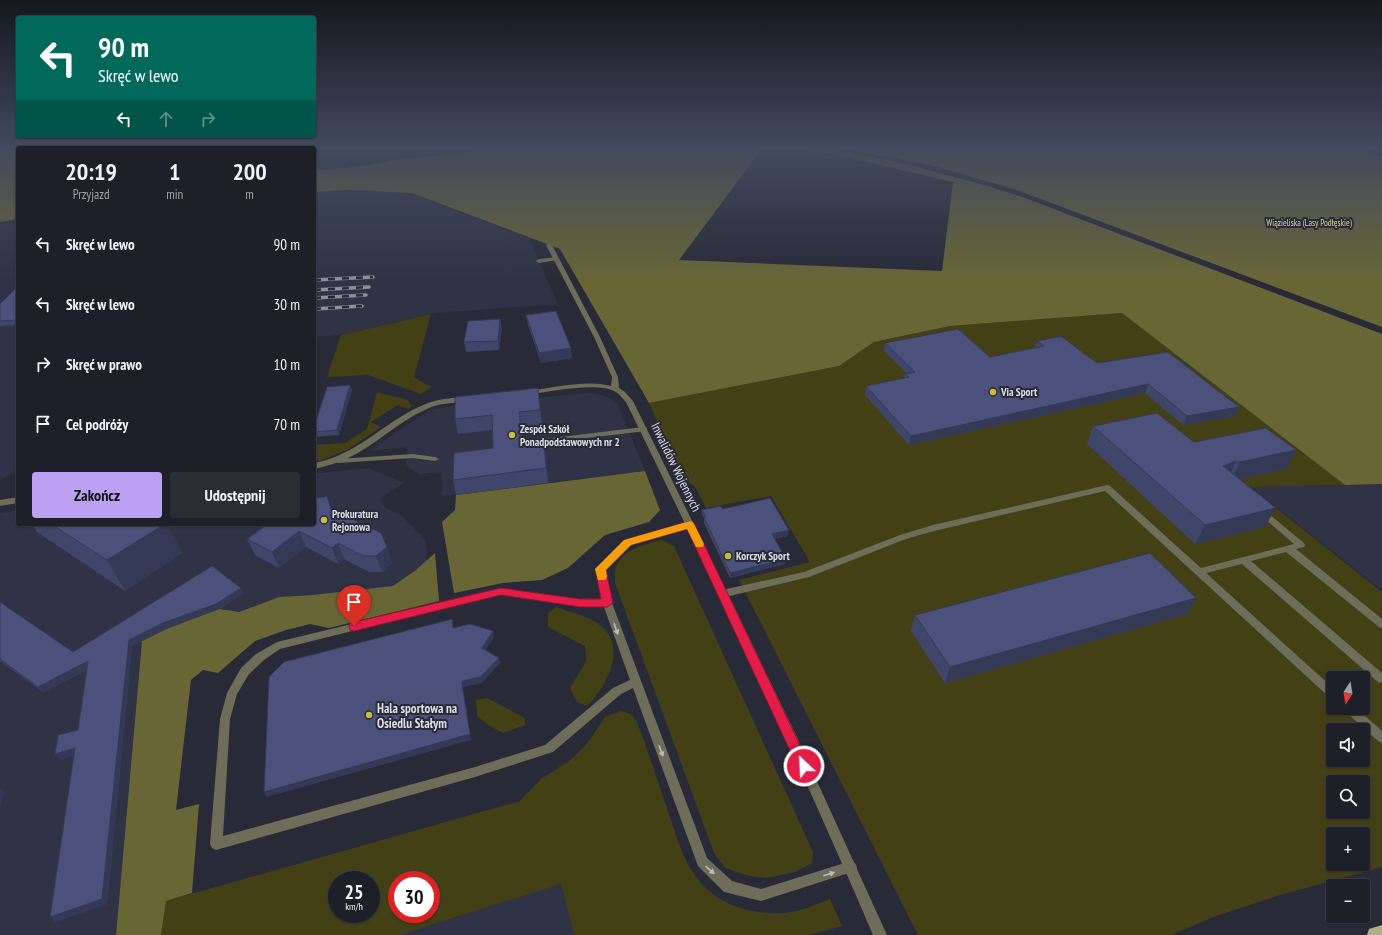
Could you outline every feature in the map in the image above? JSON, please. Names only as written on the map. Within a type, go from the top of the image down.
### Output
[{"type":"main road","points":[[1375,935],[1382,933]]},
{"type":"street","points":[[518,394],[586,387],[615,389],[615,377],[597,337],[549,245]]},
{"type":"street","points":[[539,261],[556,259]]},
{"type":"street","name":"Inwalidów Wojennych","points":[[615,389],[629,401],[690,525],[851,867],[880,935]]},
{"type":"street","points":[[338,461],[424,407],[444,401],[474,398]]},
{"type":"street","points":[[544,441],[643,429]]},
{"type":"street","points":[[316,466],[338,461],[413,456],[435,459]]},
{"type":"street","points":[[722,594],[806,575],[903,537],[933,528],[1107,488],[1326,688]]},
{"type":"street","points":[[0,502],[16,500]]},
{"type":"street","points":[[1199,572],[1302,545],[1256,508]]},
{"type":"street","points":[[690,525],[628,542],[600,569],[607,603],[702,862],[729,887],[761,895],[851,867]]},
{"type":"street","points":[[1288,548],[1382,624]]},
{"type":"street","points":[[1244,560],[1382,679]]},
{"type":"street","points":[[607,603],[580,603],[501,592],[277,646],[260,657],[245,671],[232,693],[225,719],[216,844],[475,772],[549,749],[617,691],[635,682]]},
{"type":"street","points":[[1357,715],[1382,738]]},
{"type":"shaded area","points":[[316,193],[412,193],[505,229],[528,236],[558,304],[435,313],[341,335],[316,337]]},
{"type":"shaded area","points":[[16,219],[16,471],[0,480],[0,222]]},
{"type":"shaded area","points":[[1122,313],[1345,485],[1250,487],[1382,592],[1382,867],[1370,870],[1370,827],[1326,827],[1326,871],[1368,871],[1339,879],[1326,879],[1326,882],[1277,896],[1216,916],[1171,935],[918,935],[739,580],[810,562],[771,496],[706,508],[695,487],[681,476],[649,403],[839,366],[874,342],[950,326]]},
{"type":"shaded area","points":[[431,314],[414,377],[427,385],[433,386],[421,394],[368,375],[327,377],[341,335]]},
{"type":"shaded area","points":[[377,392],[408,400],[412,406],[408,409],[398,405],[371,422],[381,427],[347,450],[319,461],[316,459],[316,445],[345,443],[367,429]]},
{"type":"shaded area","name":"Zespół Szkół Ponadpodstawowych nr 2","points":[[586,393],[602,395],[617,402],[645,471],[442,496],[441,472],[419,474],[406,466],[407,447],[369,451],[422,415],[434,409]]},
{"type":"shaded area","points":[[368,468],[404,483],[382,497],[381,502],[386,508],[401,515],[425,540],[427,549],[425,594],[279,597],[239,612],[219,610],[166,629],[142,641],[116,935],[0,935],[0,513],[16,510],[16,526],[316,526],[316,474]]},
{"type":"shaded area","points":[[1382,484],[1382,590],[1250,487],[1345,485]]},
{"type":"shaded area","points":[[662,540],[674,546],[813,852],[812,863],[795,872],[767,878],[749,876],[725,868],[714,853],[615,583],[615,569],[619,561],[624,556],[635,548]]},
{"type":"shaded area","points":[[556,607],[585,617],[601,626],[609,635],[613,645],[611,668],[607,679],[587,706],[577,702],[570,688],[586,661],[585,646],[548,627],[548,613]]},
{"type":"shaded area","points":[[487,698],[525,718],[525,725],[503,733],[488,725],[477,716],[476,700]]},
{"type":"shaded area","points":[[621,711],[631,714],[637,722],[650,757],[681,849],[692,871],[705,887],[723,901],[734,906],[757,912],[793,912],[830,899],[842,926],[810,935],[574,935],[561,884],[440,922],[440,871],[388,871],[388,923],[437,923],[399,935],[161,935],[166,901],[520,801],[541,779],[569,761],[586,745],[605,717]]},
{"type":"shaded area","points":[[562,883],[574,935],[399,935]]},
{"type":"green space","points":[[0,193],[16,193],[16,219],[0,222]]},
{"type":"green space","points":[[404,193],[729,193],[679,260],[942,271],[952,193],[1008,193],[1382,334],[1382,484],[1345,485],[1122,313],[950,326],[874,342],[839,366],[649,403],[560,249],[412,193]]},
{"type":"green space","name":"Wiązieliska (Lasy Podłęskie)","points":[[1024,193],[1382,193],[1382,327]]},
{"type":"green space","points":[[645,471],[660,510],[649,522],[605,535],[568,568],[542,580],[503,583],[454,593],[442,522],[455,510],[456,495]]},
{"type":"green space","points":[[435,553],[439,601],[329,628],[310,624],[286,630],[255,641],[218,673],[203,670],[191,680],[176,810],[199,804],[192,893],[166,901],[161,935],[116,935],[142,641],[166,629],[219,609],[239,612],[279,597],[313,595],[393,586],[416,570]]},
{"type":"building","points":[[16,288],[16,320],[0,321],[0,304]]},
{"type":"building","points":[[556,311],[571,348],[539,353],[526,315]]},
{"type":"building","points":[[500,319],[498,341],[464,342],[468,321]]},
{"type":"building","points":[[958,329],[990,357],[1044,346],[1037,341],[1061,336],[1097,363],[1168,352],[1239,407],[1187,416],[1148,384],[911,436],[866,386],[909,377],[905,374],[915,372],[885,343]]},
{"type":"building","points":[[350,385],[337,430],[316,432],[316,421],[327,387]]},
{"type":"building","points":[[538,388],[540,410],[519,412],[523,445],[544,442],[546,468],[453,480],[454,453],[493,448],[492,415],[455,419],[455,397]]},
{"type":"building","points":[[1157,413],[1194,442],[1266,428],[1296,450],[1240,462],[1236,461],[1223,466],[1276,508],[1205,525],[1093,426]]},
{"type":"building","points":[[327,496],[331,509],[381,533],[387,547],[376,556],[363,556],[338,543],[332,548],[299,531],[272,552],[247,539],[265,526],[316,526],[316,499]]},
{"type":"building","points":[[770,498],[789,530],[772,534],[786,559],[730,573],[702,510],[720,506],[723,509]]},
{"type":"building","points":[[54,526],[162,526],[107,560]]},
{"type":"building","points":[[1150,553],[1196,598],[950,667],[915,615]]},
{"type":"building","points":[[212,566],[241,588],[216,604],[163,623],[129,640],[102,899],[50,917],[75,748],[55,754],[58,735],[78,730],[88,661],[38,687],[0,659],[0,602],[73,652]]},
{"type":"building","name":"Hala sportowa na Osiedlu Stałym","points":[[452,619],[453,628],[470,624],[493,631],[482,648],[499,658],[480,677],[463,681],[462,684],[470,734],[264,792],[269,677],[284,662]]},
{"type":"railway","points":[[316,280],[373,277]]},
{"type":"railway","points":[[316,290],[369,287]]},
{"type":"railway","points":[[316,298],[366,295]]},
{"type":"railway","points":[[316,309],[362,306]]},
{"type":"slow traffic","points":[[602,577],[600,569],[628,542],[690,525],[699,544]]},
{"type":"place","name":"Via Sport","points":[[993,392]]},
{"type":"place","name":"Zespół Szkół Ponadpodstawowych nr 2","points":[[512,435]]},
{"type":"place","name":"Prokuratura Rejonowa","points":[[324,520]]},
{"type":"place","name":"Korczyk Sport","points":[[728,556]]},
{"type":"place","name":"Hala sportowa na Osiedlu Stałym","points":[[369,715]]},
{"type":"route","points":[[354,626],[501,592],[580,603],[607,603],[600,569],[628,542],[690,525],[804,766]]}]
